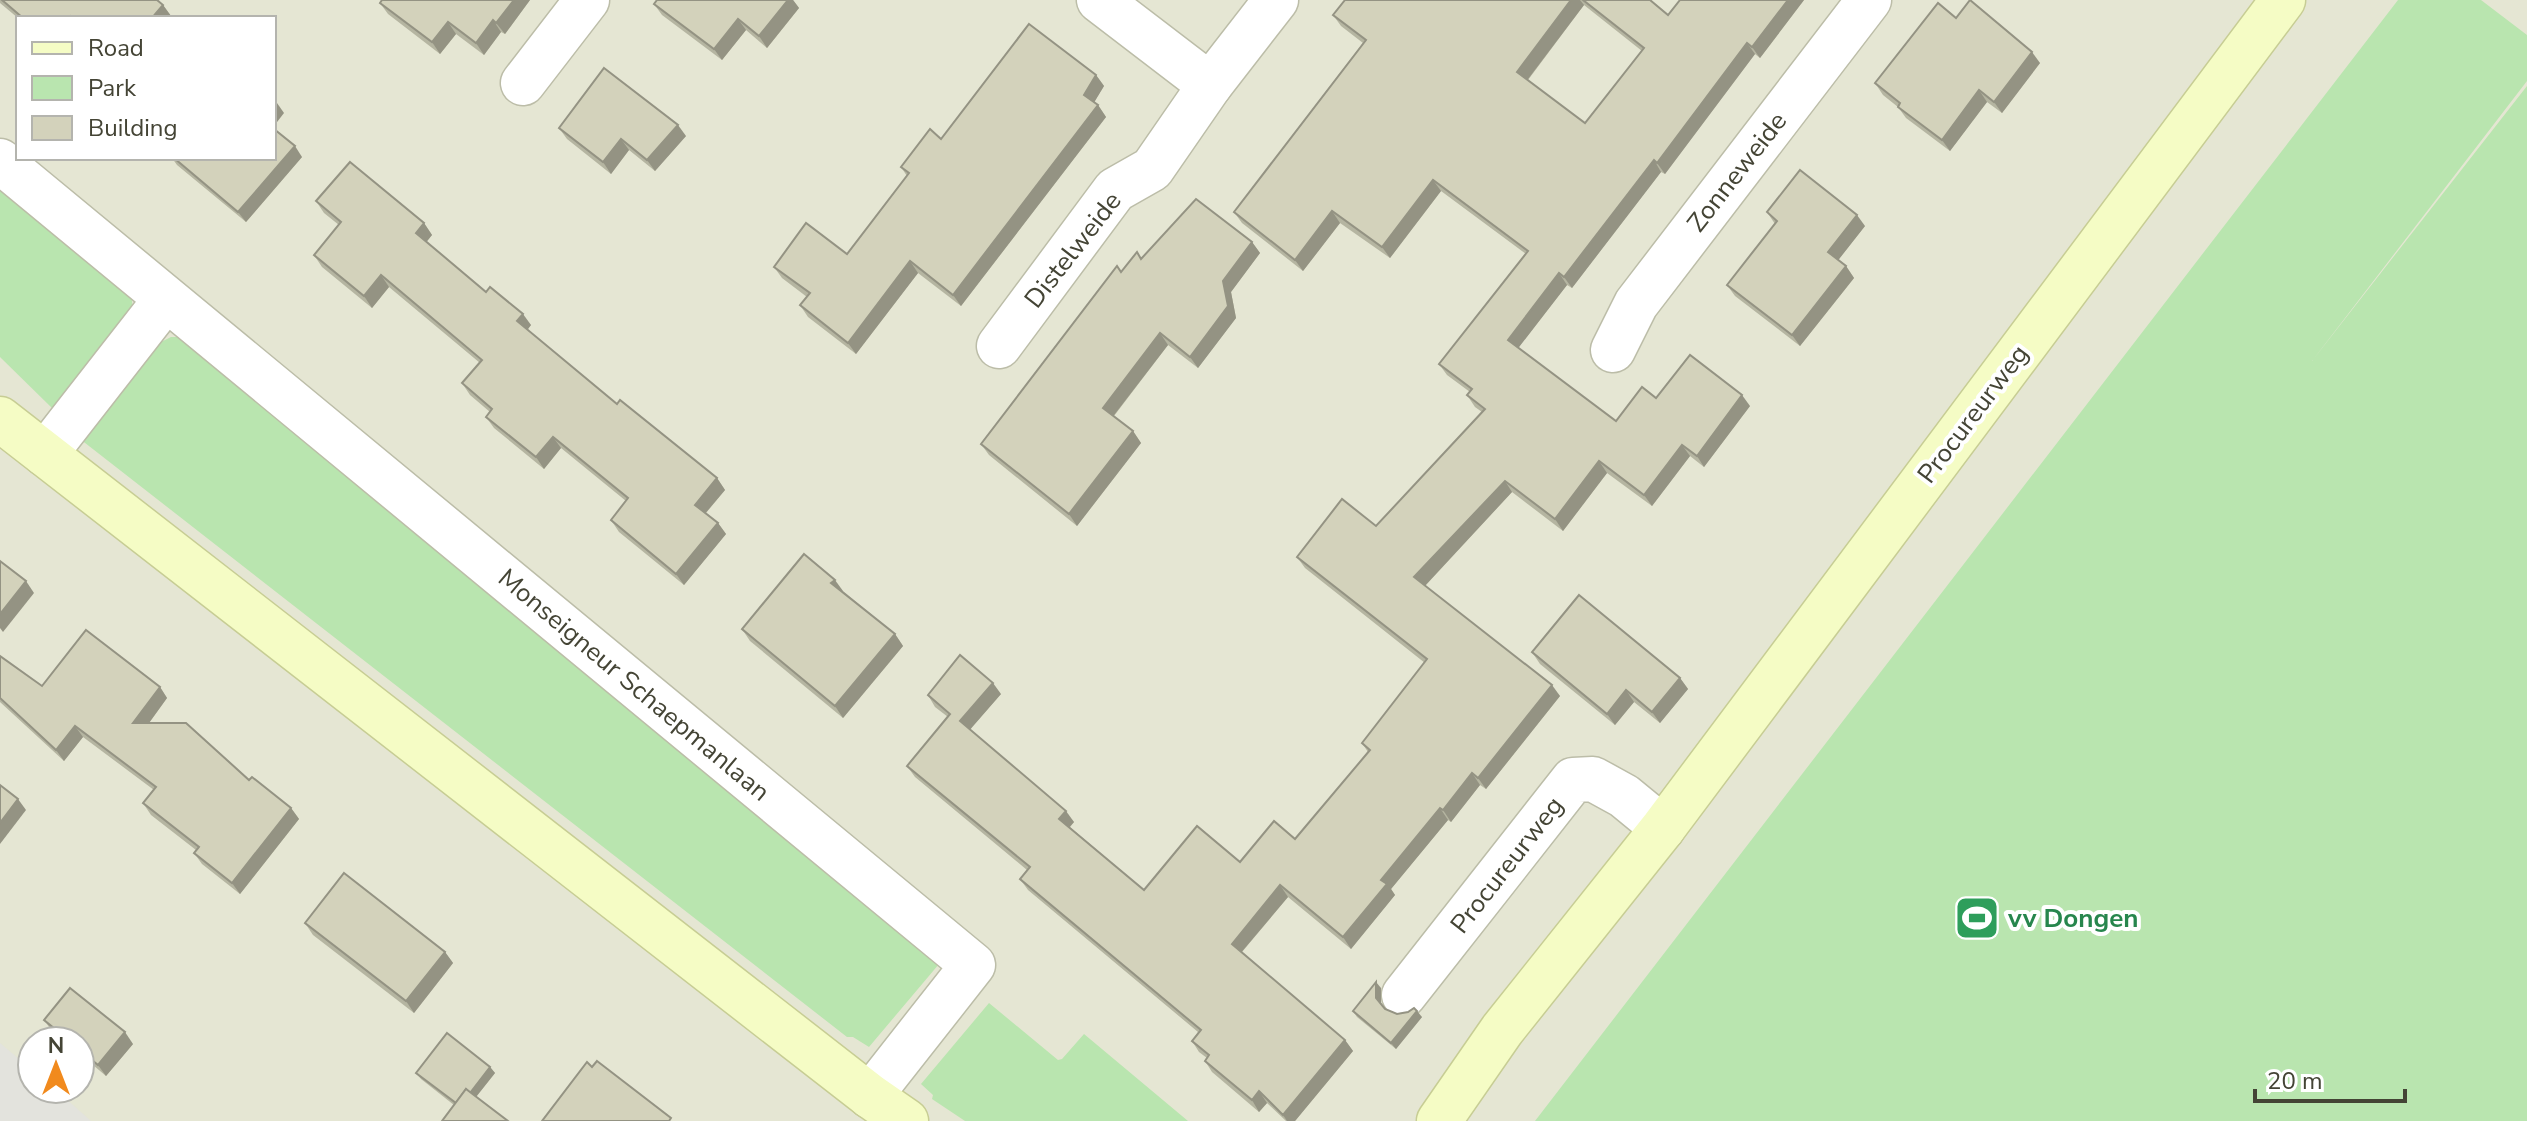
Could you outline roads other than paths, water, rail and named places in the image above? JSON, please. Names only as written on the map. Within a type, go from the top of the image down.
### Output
[{"type":"main road","name":"Procureurweg","points":[[1439,1121],[1502,1030],[1663,828],[2283,0]]},
{"type":"main road","points":[[0,419],[906,1121]]},
{"type":"street","points":[[523,83],[587,0]]},
{"type":"street","points":[[1099,0],[1210,85]]},
{"type":"street","name":"Distelweide","points":[[999,346],[1115,190],[1152,169],[1210,85],[1276,0]]},
{"type":"street","name":"Zonneweide","points":[[1613,350],[1636,304],[1869,0]]},
{"type":"street","name":"Monseigneur Schaepmanlaan","points":[[0,161],[973,965],[870,1096]]},
{"type":"street","points":[[45,454],[166,299]]},
{"type":"street","name":"Procureurweg","points":[[1404,995],[1573,780],[1593,779],[1624,796],[1663,828]]},
{"type":"place","name":"vv Dongen","points":[[1977,918]]}]
